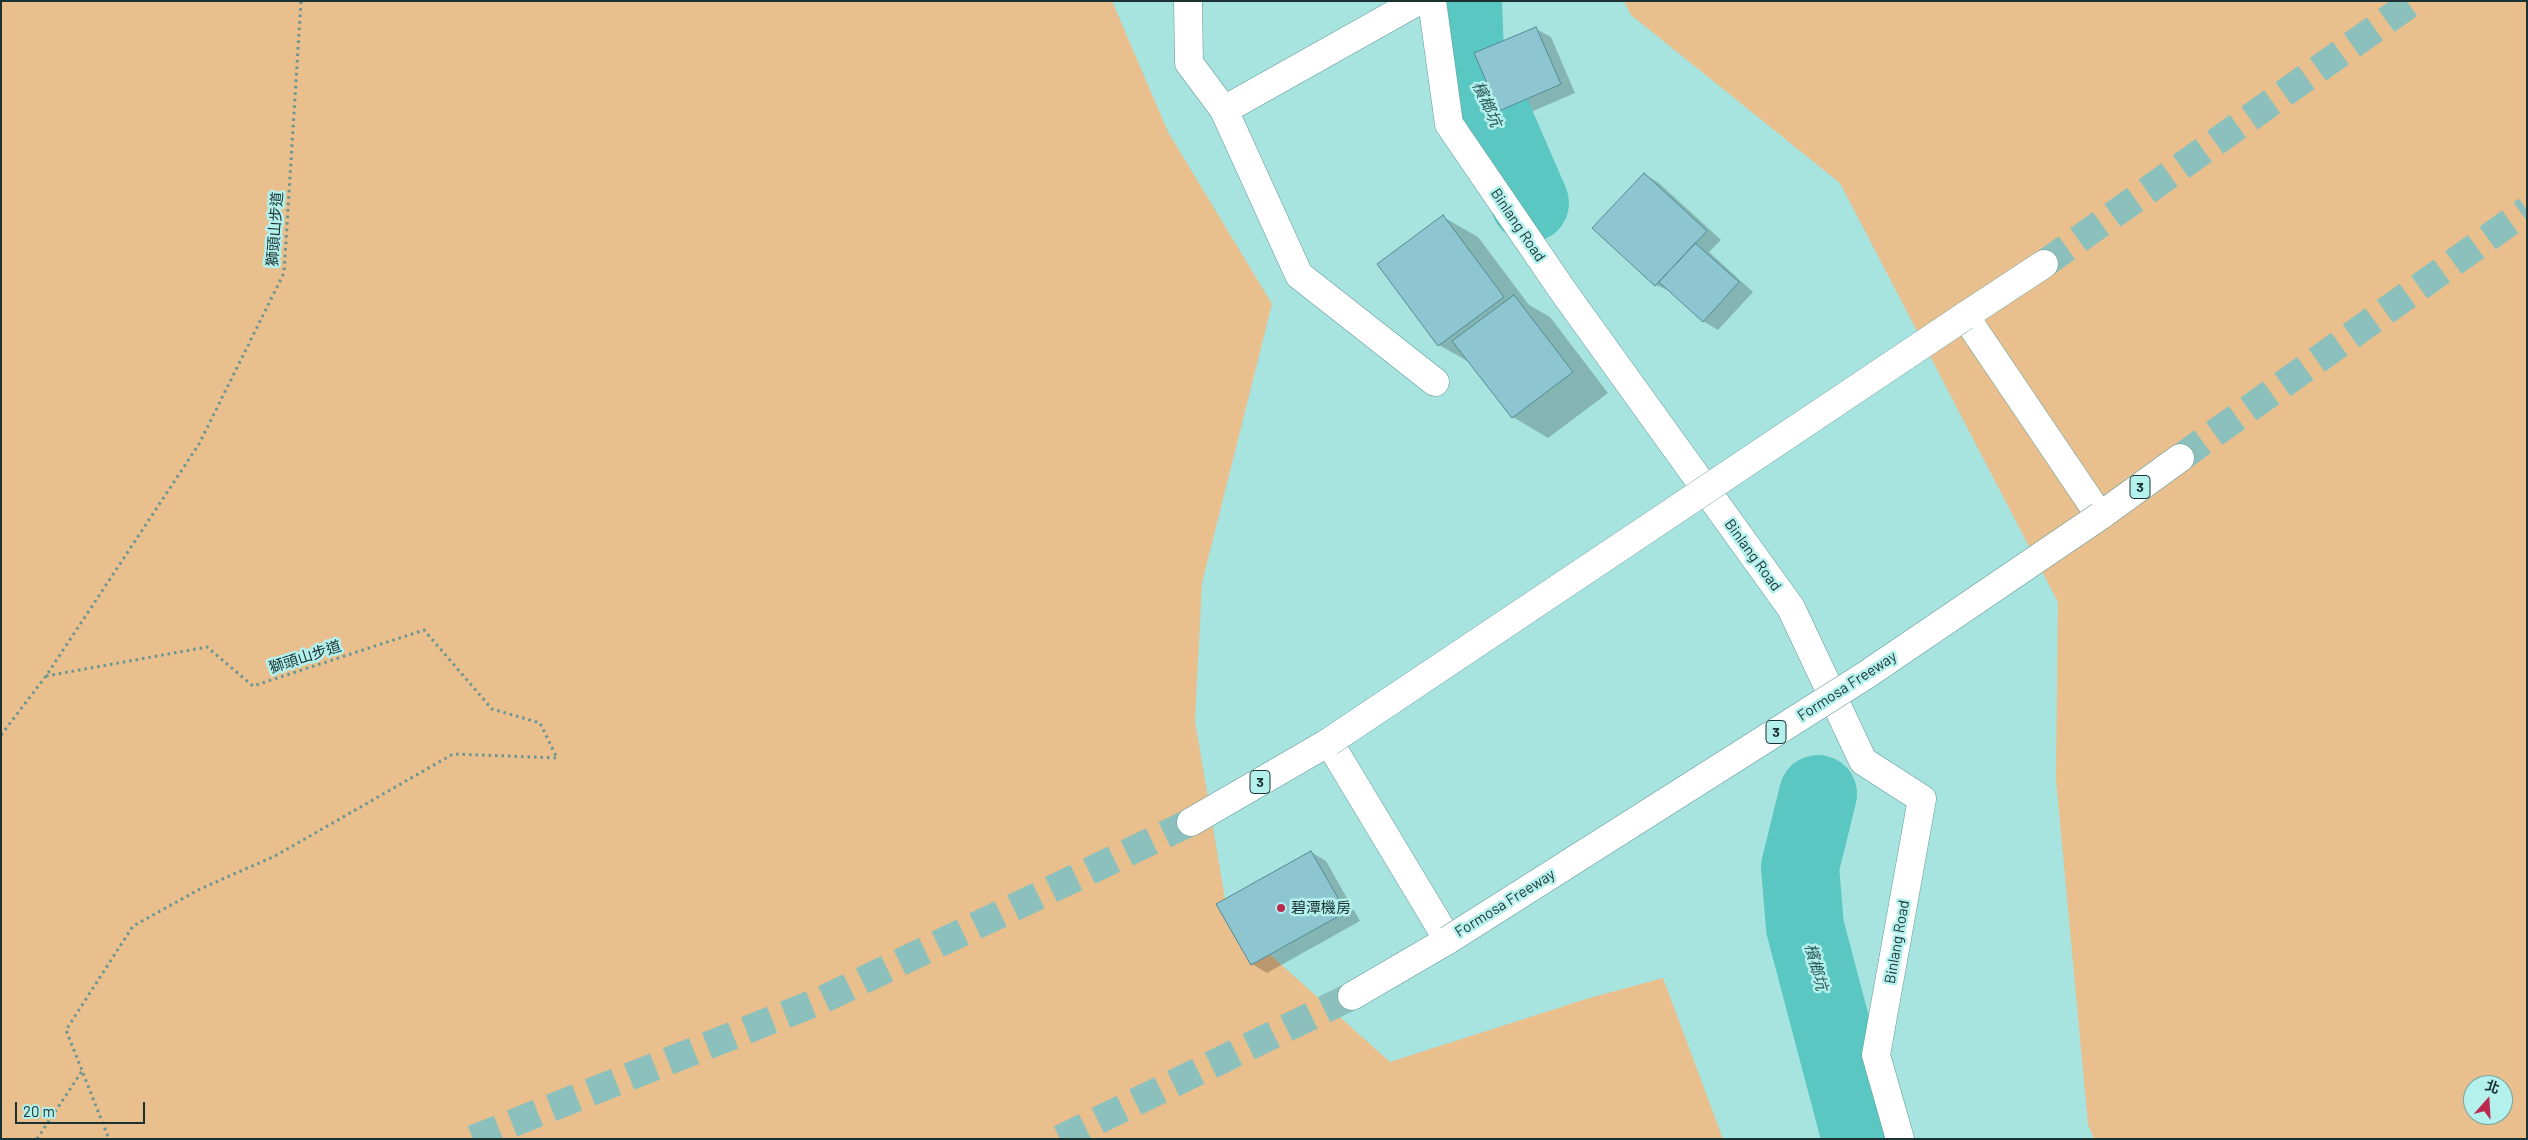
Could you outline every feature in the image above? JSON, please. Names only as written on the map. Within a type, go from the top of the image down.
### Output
[{"type":"main road","points":[[1188,1],[1189,63],[1224,110],[1299,275],[1435,382]]},
{"type":"main road","points":[[1224,110],[1418,1]]},
{"type":"main road","name":"Binlang Road","points":[[1432,1],[1449,124],[1563,291],[1791,608],[1863,761],[1922,799],[1876,1055],[1900,1139]]},
{"type":"main road","name":"3","points":[[1191,822],[1329,742],[2044,264]]},
{"type":"main road","points":[[1965,316],[2100,516]]},
{"type":"main road","name":"Formosa Freeway","points":[[1352,996],[1448,940],[1866,674],[2100,516],[2180,458]]},
{"type":"main road","points":[[1329,742],[1448,940]]},
{"type":"path","name":"獅頭山步道","points":[[46,676],[199,444],[284,273],[301,1]]},
{"type":"path","name":"獅頭山步道","points":[[46,676],[207,647],[253,686],[424,630],[492,709],[540,723],[558,758],[453,754],[275,856],[200,889],[134,926],[66,1030],[109,1139]]},
{"type":"path","points":[[1,736],[46,676]]},
{"type":"path","points":[[37,1139],[82,1071]]},
{"type":"shaded area","points":[[1,1],[1112,1],[1168,132],[1272,304],[1202,583],[1195,721],[1228,917],[1390,1062],[1586,999],[1663,978],[1723,1139],[1,1139]]},
{"type":"shaded area","points":[[1624,1],[2527,1],[2527,1139],[2094,1139],[2088,1124],[2056,779],[2058,602],[1840,183],[1631,15]]},
{"type":"building","points":[[1536,27],[1561,84],[1499,111],[1474,53]]},
{"type":"building","points":[[1644,173],[1707,231],[1655,286],[1592,228]]},
{"type":"building","points":[[1443,215],[1504,297],[1438,346],[1377,264]]},
{"type":"building","points":[[1695,243],[1739,282],[1703,322],[1659,282]]},
{"type":"building","points":[[1514,295],[1573,372],[1512,418],[1452,341]]},
{"type":"building","name":"碧潭機房","points":[[1311,851],[1346,912],[1251,965],[1216,904]]},
{"type":"waterway","name":"檳榔坑","points":[[1463,1],[1465,53],[1530,203]]},
{"type":"waterway","name":"檳榔坑","points":[[1818,794],[1800,867],[1805,927],[1861,1139]]},
{"type":"tunnel","points":[[2044,264],[2414,1]]},
{"type":"tunnel","points":[[2180,458],[2527,210]]},
{"type":"tunnel","points":[[473,1139],[822,1000],[1191,822]]},
{"type":"tunnel","points":[[1060,1139],[1352,996]]},
{"type":"place","name":"碧潭機房","points":[[1281,908]]}]
